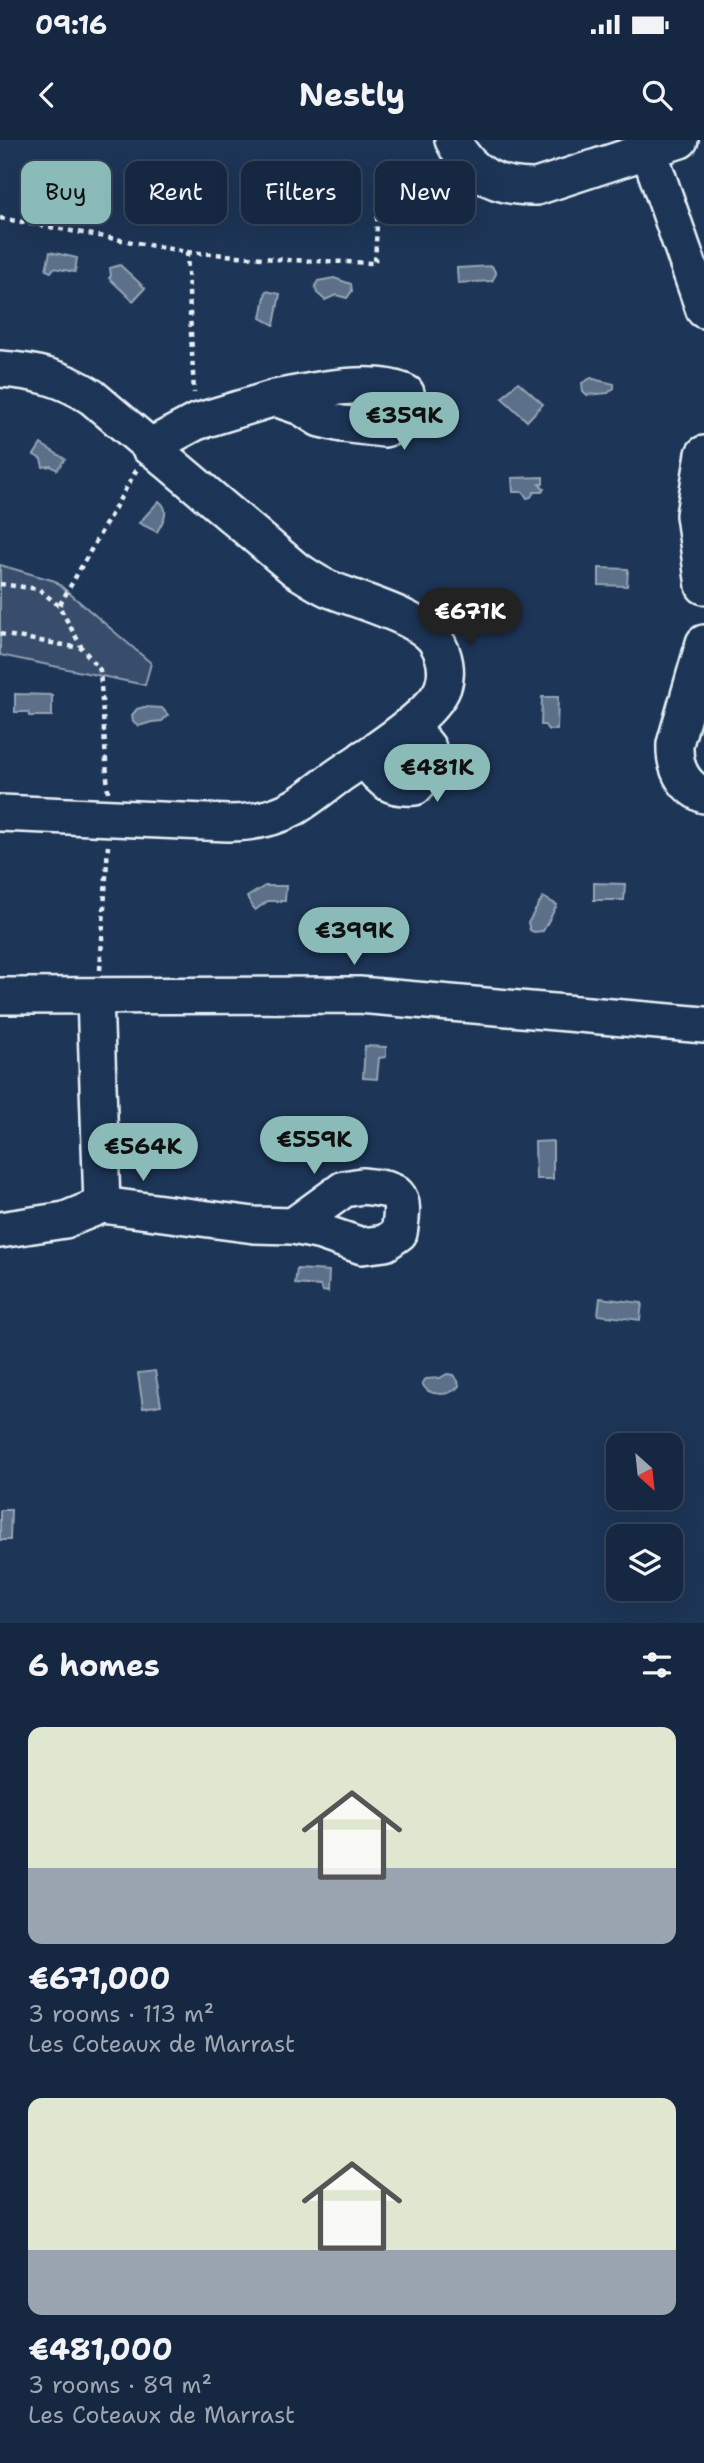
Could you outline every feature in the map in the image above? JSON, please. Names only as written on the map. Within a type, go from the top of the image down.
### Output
[{"type":"street","points":[[462,153],[498,183],[516,188],[536,187],[664,144],[704,310]]},
{"type":"street","points":[[0,369],[49,375],[92,397],[295,569],[324,587],[409,620],[424,629],[436,640],[446,671],[443,689],[410,725],[295,807],[252,823],[0,813]]},
{"type":"street","points":[[149,447],[196,422],[275,398]]},
{"type":"street","points":[[704,454],[694,515],[704,586]]},
{"type":"street","points":[[704,643],[675,744],[674,756],[687,785],[704,795]]},
{"type":"street","points":[[364,758],[381,777],[396,788],[415,787],[432,766],[428,747],[410,725]]},
{"type":"street","points":[[0,996],[359,995],[704,1025]]},
{"type":"street","points":[[95,996],[102,1205]]},
{"type":"street","points":[[0,1230],[65,1220],[102,1205],[254,1225],[293,1226]]},
{"type":"path","points":[[0,218],[187,252],[375,263],[378,204],[443,185],[462,153]]},
{"type":"path","points":[[187,252],[196,422]]},
{"type":"path","points":[[60,606],[121,497]]},
{"type":"path","points":[[0,584],[39,589],[60,606],[82,648],[0,634]]},
{"type":"shaded area","points":[[50,252],[77,258],[75,272],[54,268],[51,272],[46,270]]},
{"type":"shaded area","points":[[120,265],[145,288],[133,301],[109,278],[110,268]]},
{"type":"shaded area","points":[[492,266],[496,274],[492,281],[458,283],[457,268]]},
{"type":"shaded area","points":[[334,278],[351,284],[352,291],[347,298],[336,295],[325,300],[317,293],[315,286],[318,281]]},
{"type":"shaded area","points":[[266,291],[280,294],[274,325],[261,318]]},
{"type":"shaded area","points":[[591,378],[614,384],[614,388],[608,393],[587,395],[583,391],[582,383]]},
{"type":"shaded area","points":[[518,382],[543,404],[527,421],[502,398]]},
{"type":"shaded area","points":[[41,444],[65,459],[57,470],[51,466],[43,467],[41,459],[34,455]]},
{"type":"shaded area","points":[[543,477],[543,484],[539,484],[544,489],[542,492],[534,492],[527,498],[523,492],[513,492],[512,478]]},
{"type":"shaded area","points":[[159,501],[165,512],[157,532],[139,523]]},
{"type":"shaded area","points":[[0,565],[55,581],[151,663],[145,685],[0,655]]},
{"type":"shaded area","points":[[599,568],[628,569],[627,586],[599,585]]},
{"type":"shaded area","points":[[15,694],[52,695],[52,716],[29,716],[28,712],[15,712]]},
{"type":"shaded area","points":[[542,697],[558,697],[557,730],[548,730],[545,725],[541,725]]},
{"type":"shaded area","points":[[162,708],[168,715],[162,721],[139,726],[133,722],[132,715],[137,709]]},
{"type":"shaded area","points":[[594,883],[625,884],[624,900],[594,900]]},
{"type":"shaded area","points":[[265,886],[286,886],[285,901],[268,901],[255,910],[247,897]]},
{"type":"shaded area","points":[[543,897],[557,905],[543,931],[534,932],[530,930],[528,923]]},
{"type":"shaded area","points":[[335,931],[364,932],[363,944],[334,943]]},
{"type":"shaded area","points":[[365,1046],[386,1047],[386,1057],[379,1058],[377,1079],[363,1078]]},
{"type":"shaded area","points":[[553,1141],[553,1179],[536,1179],[535,1142]]},
{"type":"shaded area","points":[[297,1269],[329,1271],[328,1292],[323,1291],[320,1286],[295,1284]]},
{"type":"shaded area","points":[[600,1298],[642,1303],[640,1320],[598,1315]]},
{"type":"shaded area","points":[[155,1371],[161,1405],[143,1408],[138,1373]]},
{"type":"shaded area","points":[[447,1374],[453,1375],[458,1381],[459,1386],[451,1392],[434,1393],[422,1383],[426,1379],[440,1378]]},
{"type":"shaded area","points":[[0,1510],[11,1510],[10,1540],[0,1540]]}]
